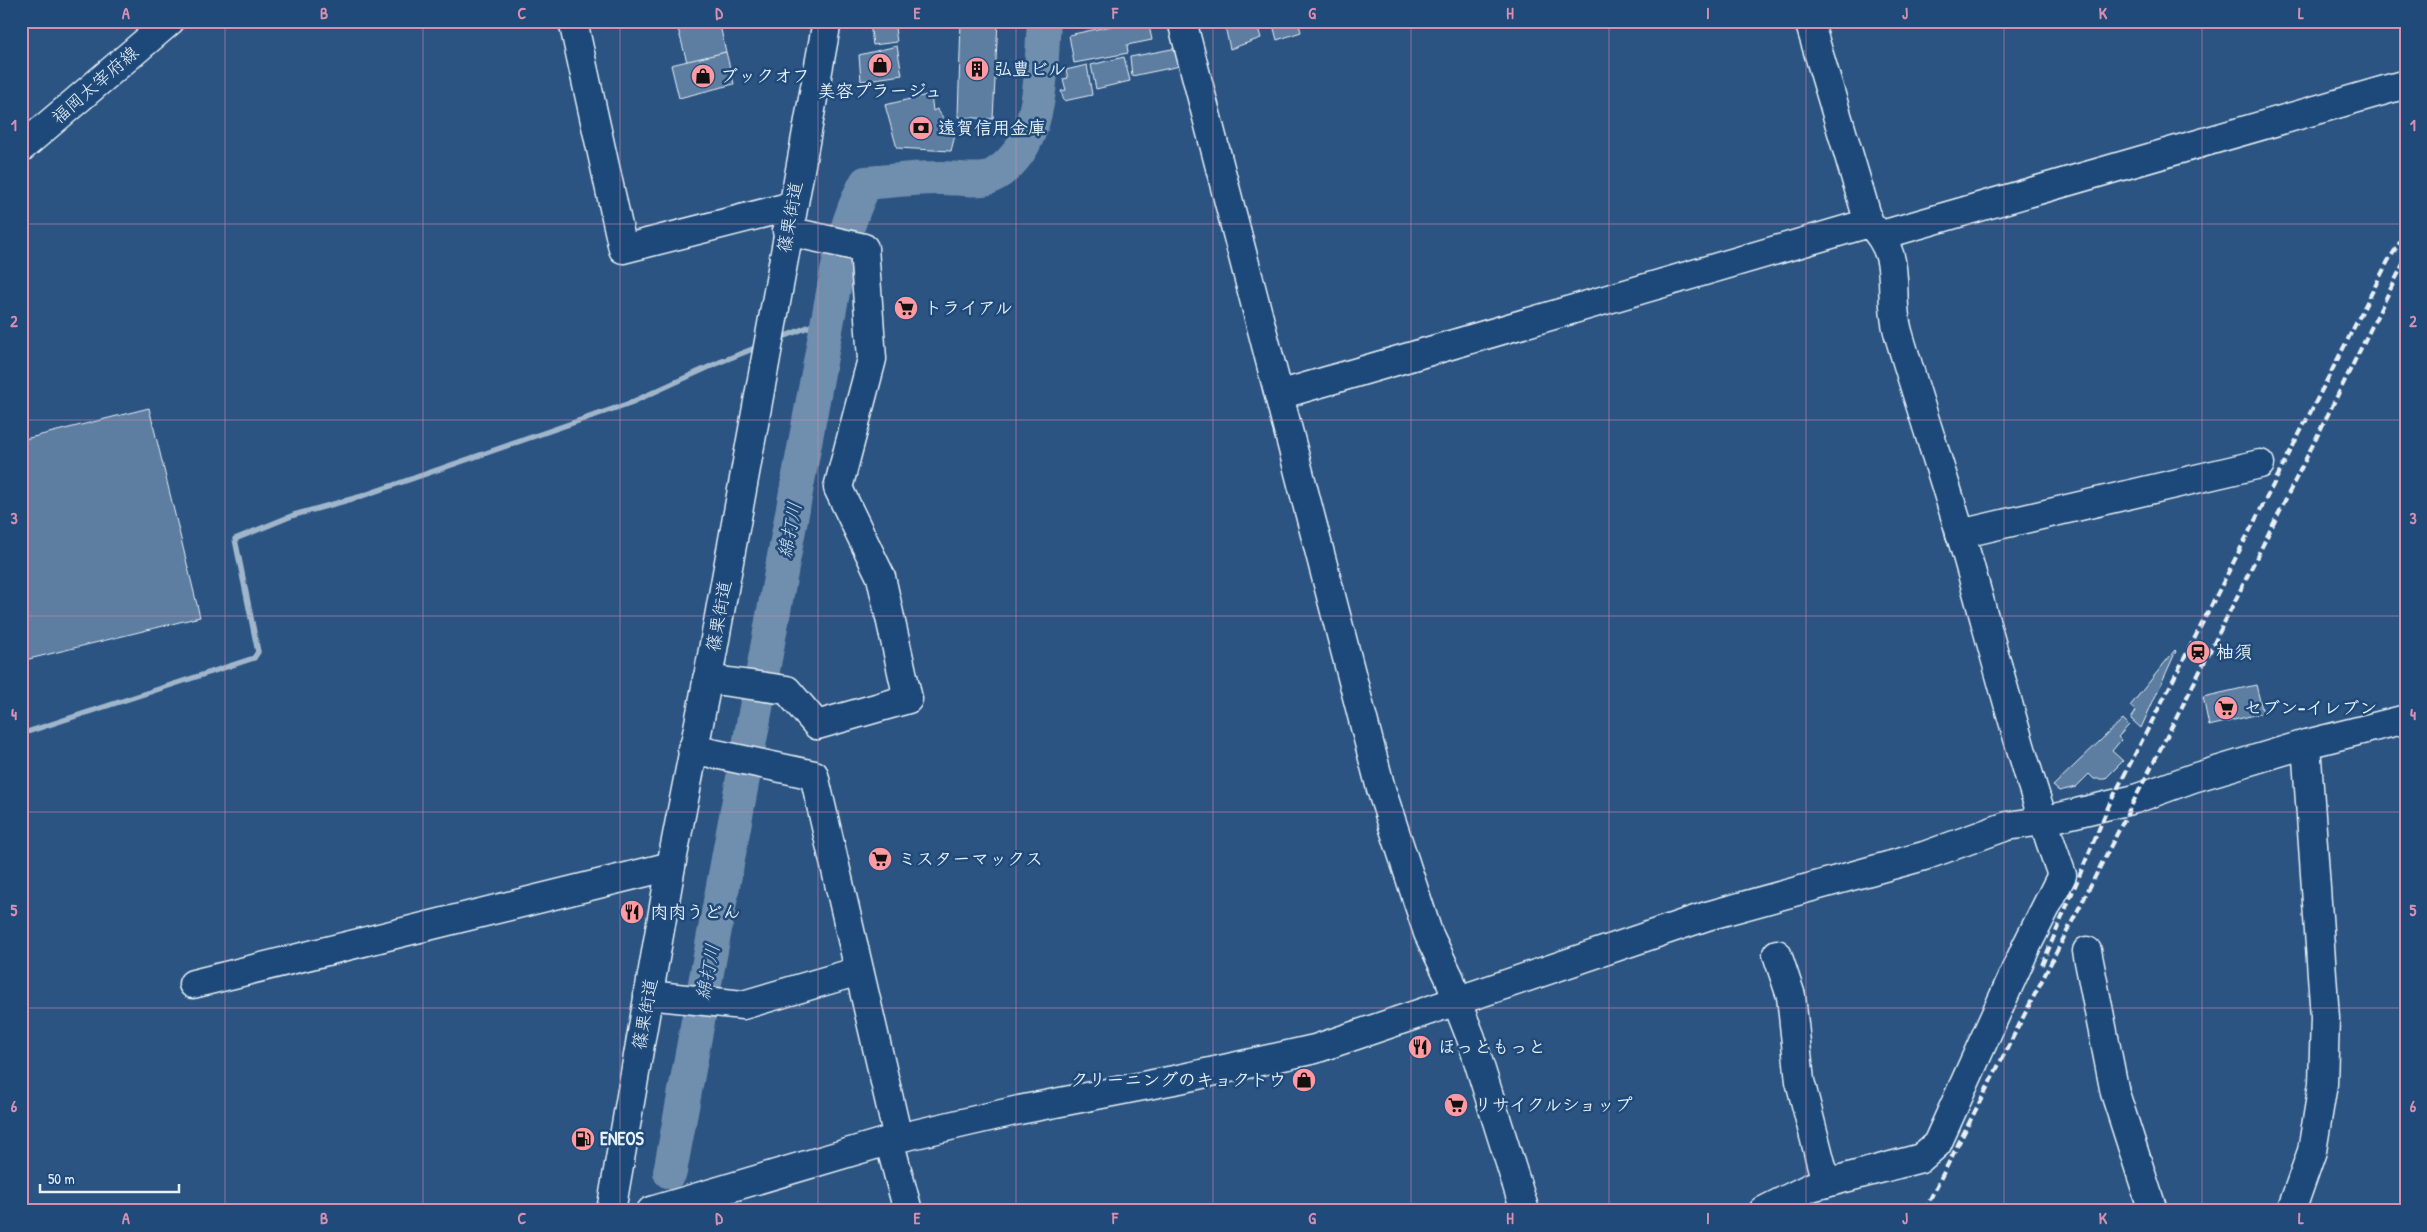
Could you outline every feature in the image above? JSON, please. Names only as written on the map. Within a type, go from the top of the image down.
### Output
[{"type":"street","name":"福岡太宰府線","points":[[21,148],[170,21]]},
{"type":"street","points":[[573,21],[623,249],[789,218],[864,248],[872,359],[838,488],[881,577],[908,699],[817,725],[787,690],[707,679]]},
{"type":"street","name":"篠栗街道","points":[[611,1211],[692,749],[707,679],[789,218],[827,21]]},
{"type":"street","points":[[1182,21],[1381,789],[1428,934],[1450,979],[1471,1038],[1525,1211]]},
{"type":"street","points":[[1764,1211],[1811,1187],[1922,1158],[1937,1144],[2027,946],[2062,875],[2042,821],[1960,534],[1897,329],[1892,264],[1875,229],[1809,21]]},
{"type":"street","points":[[1279,395],[2406,84]]},
{"type":"street","points":[[1960,534],[2260,464]]},
{"type":"street","points":[[663,1208],[894,1139],[1019,1110],[1179,1079],[1315,1049],[1707,916],[1924,856],[2007,826],[2042,821],[2135,799],[2193,778],[2306,744],[2406,718]]},
{"type":"street","points":[[2291,1211],[2312,1151],[2322,1084],[2325,1018],[2306,744]]},
{"type":"street","points":[[692,749],[814,775],[859,971],[908,1211]]},
{"type":"street","points":[[193,984],[671,866]]},
{"type":"street","points":[[2087,951],[2115,1093],[2153,1211]]},
{"type":"street","points":[[1777,954],[1791,996],[1800,1081],[1826,1183]]},
{"type":"street","points":[[648,995],[744,1005],[859,971]]},
{"type":"building","points":[[693,21],[719,21],[726,52],[687,62],[677,25]]},
{"type":"building","points":[[894,21],[897,42],[873,45],[870,23]]},
{"type":"building","name":"弘豊ビル","points":[[961,21],[998,21],[993,119],[958,117]]},
{"type":"building","points":[[1134,21],[1148,21],[1152,40],[1127,45],[1128,53],[1074,63],[1069,35]]},
{"type":"building","points":[[1237,21],[1256,21],[1261,38],[1230,49],[1225,26]]},
{"type":"building","points":[[1272,21],[1298,21],[1301,32],[1277,40]]},
{"type":"building","name":"美容プラージュ","points":[[897,46],[902,75],[861,81],[859,55]]},
{"type":"building","points":[[1177,48],[1180,66],[1132,76],[1130,57]]},
{"type":"building","name":"ブックオフ","points":[[726,52],[734,84],[679,98],[671,65]]},
{"type":"building","points":[[1124,57],[1130,81],[1096,89],[1091,65]]},
{"type":"building","points":[[1087,65],[1092,95],[1064,101],[1061,91],[1066,90],[1063,79],[1068,78],[1066,70]]},
{"type":"building","name":"遠賀信用金庫","points":[[931,94],[933,111],[937,109],[955,135],[951,151],[897,148],[885,105]]},
{"type":"building","points":[[149,408],[200,617],[21,661],[21,440]]},
{"type":"building","points":[[2175,650],[2141,728],[2131,719],[2136,711],[2130,706]]},
{"type":"building","points":[[2256,685],[2263,713],[2209,726],[2203,697]]},
{"type":"building","points":[[2123,719],[2129,725],[2118,737],[2121,740],[2112,751],[2123,761],[2105,779],[2094,779],[2089,774],[2076,787],[2059,791],[2053,786]]},
{"type":"waterway","name":"綿打川","points":[[670,1172],[834,284],[846,232],[866,183],[929,178],[983,179],[988,178],[1007,166],[1020,150],[1030,131],[1036,109],[1040,87],[1044,21]]},
{"type":"waterway","points":[[778,339],[828,319]]},
{"type":"waterway","points":[[21,734],[254,658],[258,652],[235,539],[294,515],[359,497],[630,403],[760,346]]},
{"type":"railway","points":[[2042,965],[2109,805],[2388,261],[2406,233]]},
{"type":"railway","points":[[1924,1211],[2188,695],[2406,258]]},
{"type":"place","name":"美容プラージュ","points":[[880,65]]},
{"type":"place","name":"弘豊ビル","points":[[977,69]]},
{"type":"place","name":"ブックオフ","points":[[703,76]]},
{"type":"place","name":"遠賀信用金庫","points":[[921,128]]},
{"type":"place","name":"トライアル","points":[[906,308]]},
{"type":"place","name":"柚須","points":[[2198,652]]},
{"type":"place","name":"セブン-イレブン","points":[[2226,708]]},
{"type":"place","name":"ミスターマックス","points":[[880,859]]},
{"type":"place","name":"肉肉うどん","points":[[632,912]]},
{"type":"place","name":"ほっともっと","points":[[1420,1047]]},
{"type":"place","name":"クリーニングのキョクトウ","points":[[1304,1080]]},
{"type":"place","name":"リサイクルショップ","points":[[1456,1105]]},
{"type":"place","name":"ENEOS","points":[[583,1139]]}]
